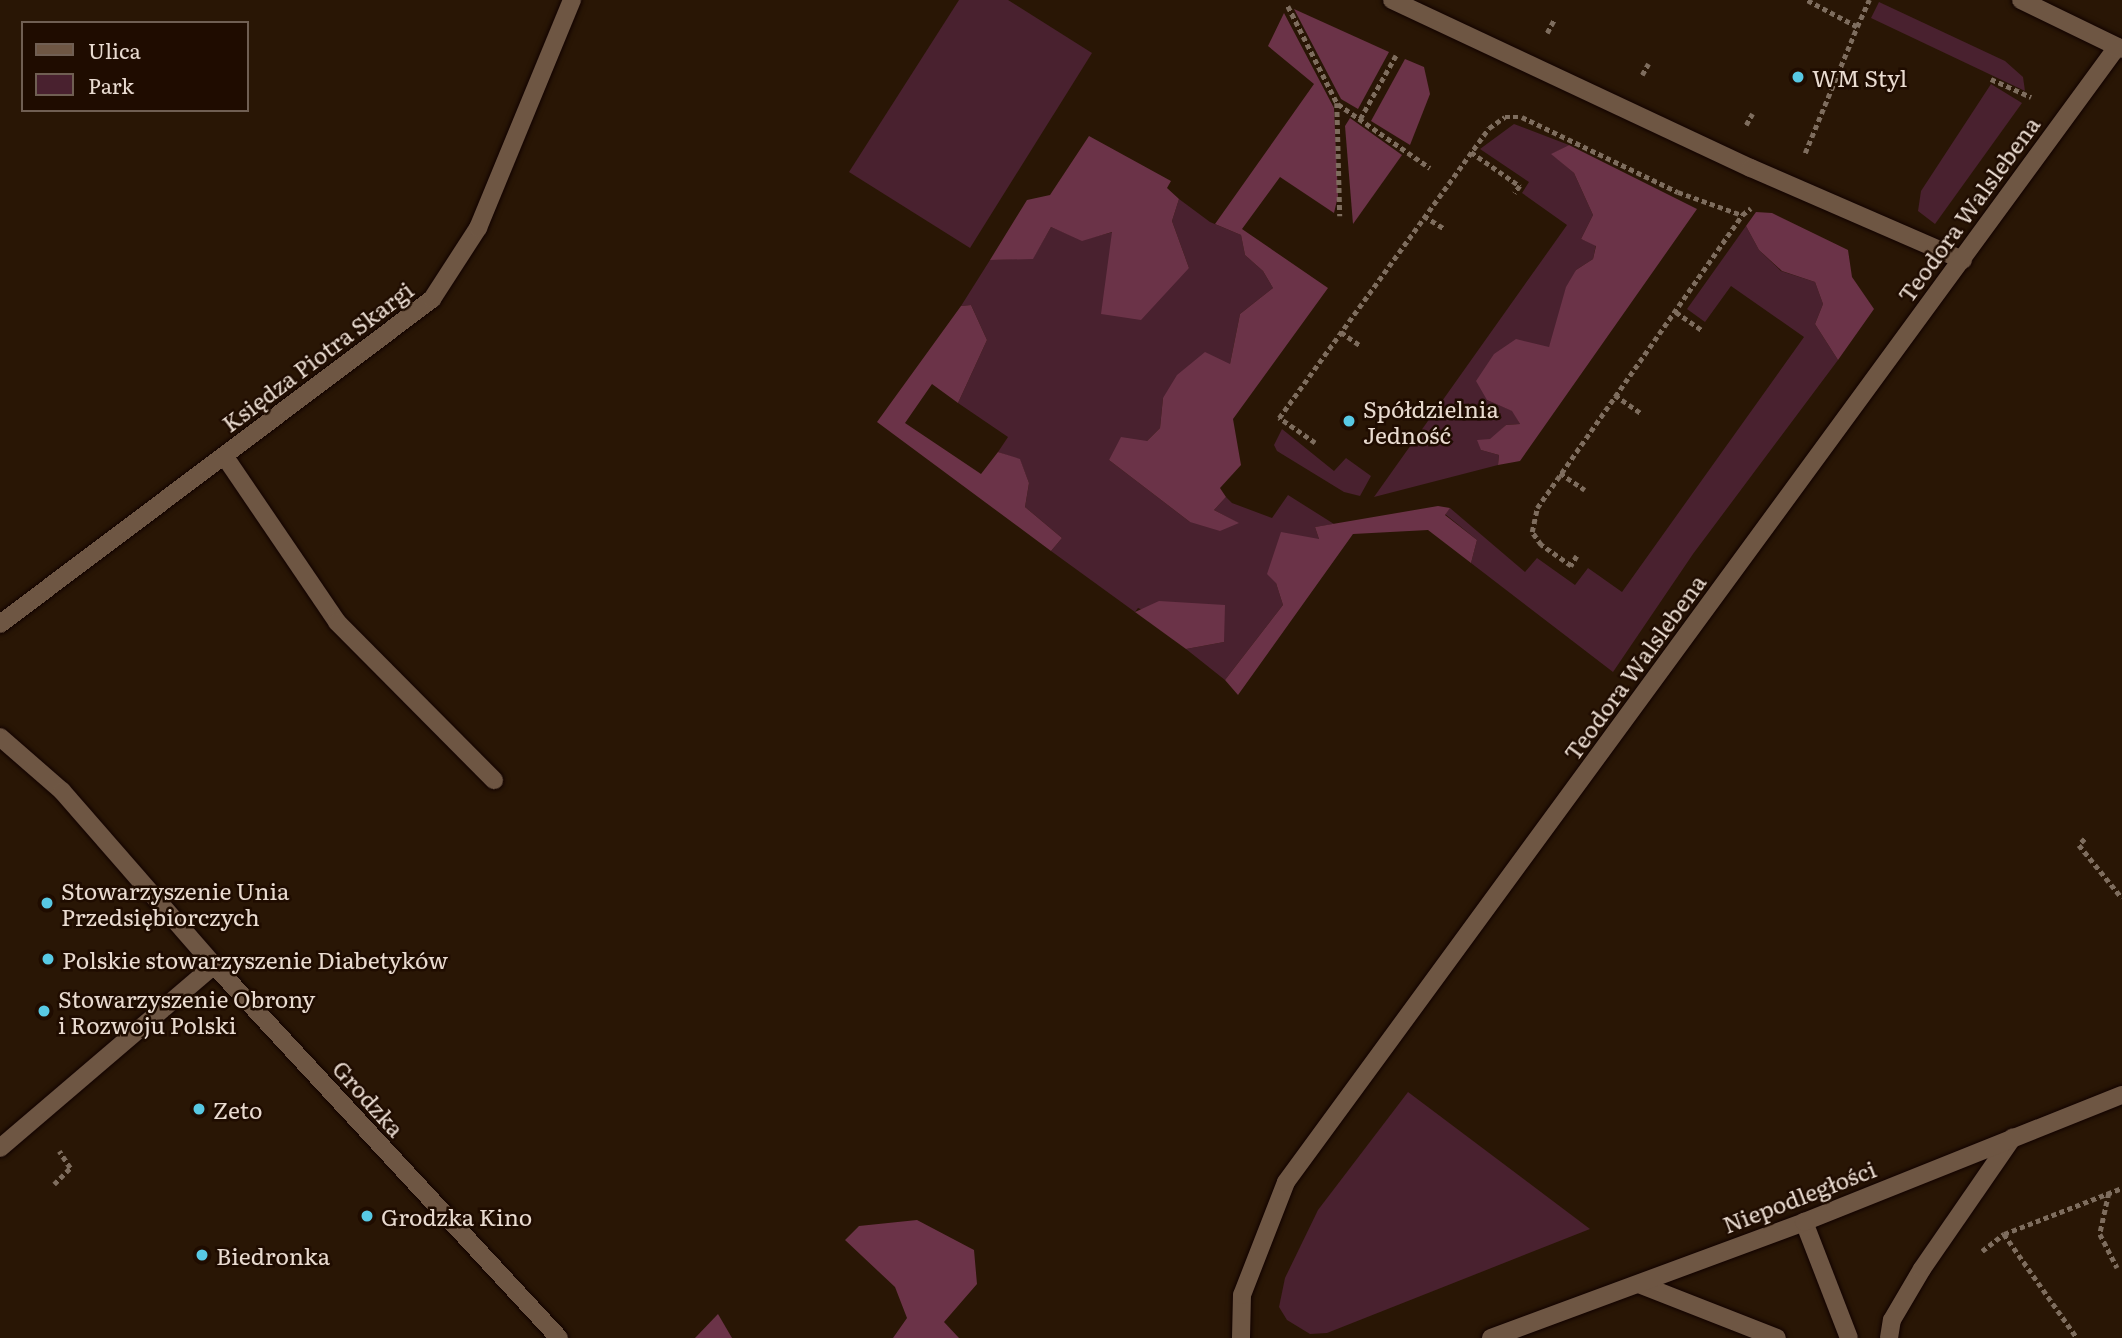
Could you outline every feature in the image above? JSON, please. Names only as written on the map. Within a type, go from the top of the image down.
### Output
[{"type":"street","name":"Księdza Piotra Skargi","points":[[0,624],[432,299],[478,228],[572,0]]},
{"type":"street","points":[[1392,0],[1751,168],[1963,260]]},
{"type":"street","points":[[2021,0],[2120,48]]},
{"type":"street","name":"Teodora Walslebena","points":[[1241,1338],[1241,1295],[1286,1182],[2120,48]]},
{"type":"street","points":[[225,457],[337,622],[494,780]]},
{"type":"street","name":"Grodzka","points":[[0,737],[62,791],[214,965],[559,1338]]},
{"type":"street","points":[[0,1148],[214,965]]},
{"type":"street","name":"Niepodległości","points":[[1491,1338],[1804,1222],[2122,1095]]},
{"type":"street","points":[[1889,1338],[1892,1320],[1922,1269],[2013,1137]]},
{"type":"street","points":[[1804,1222],[1849,1338]]},
{"type":"street","points":[[1639,1284],[1777,1338]]},
{"type":"path","points":[[1806,0],[1857,27]]},
{"type":"path","points":[[1803,159],[1869,0]]},
{"type":"path","points":[[1288,6],[1338,103],[1340,216]]},
{"type":"path","points":[[1360,119],[1396,55]]},
{"type":"path","points":[[1991,79],[2031,97]]},
{"type":"path","points":[[1338,103],[1430,168]]},
{"type":"path","points":[[1315,443],[1279,418],[1489,128],[1505,117],[1522,117],[1678,192],[1742,215]]},
{"type":"path","points":[[1471,152],[1520,186],[1516,193]]},
{"type":"path","points":[[1577,556],[1571,566],[1541,545],[1532,532],[1537,508],[1742,215],[1760,208]]},
{"type":"path","points":[[1424,216],[1445,229]]},
{"type":"path","points":[[1676,312],[1702,330]]},
{"type":"path","points":[[1341,332],[1361,346]]},
{"type":"path","points":[[1615,395],[1642,413]]},
{"type":"path","points":[[1560,472],[1585,490]]},
{"type":"path","points":[[2085,839],[2079,845],[2122,898]]},
{"type":"path","points":[[54,1184],[69,1168],[60,1151]]},
{"type":"path","points":[[2077,1338],[2004,1234],[2122,1188]]},
{"type":"path","points":[[2109,1192],[2099,1234],[2117,1268]]},
{"type":"green space","points":[[959,0],[1008,0],[1092,53],[970,248],[849,172]]},
{"type":"green space","points":[[1879,2],[2005,61],[2023,77],[2025,91],[1871,18]]},
{"type":"green space","points":[[1991,84],[2022,103],[1935,224],[1918,211],[1921,191]]},
{"type":"green space","points":[[1514,124],[1569,145],[1552,154],[1574,173],[1593,215],[1581,239],[1596,245],[1593,259],[1576,270],[1549,348],[1487,400],[1513,411],[1520,424],[1506,425],[1481,450],[1499,455],[1498,465],[1374,497],[1567,225],[1522,193],[1529,182],[1480,149]]},
{"type":"green space","points":[[1179,199],[1210,222],[1241,235],[1245,255],[1263,271],[1273,288],[1240,314],[1230,364],[1163,398],[1160,428],[1147,441],[1109,460],[1190,522],[1238,523],[1214,510],[1226,497],[1232,503],[1272,518],[1288,495],[1334,524],[1315,527],[1319,539],[1276,583],[1283,605],[1225,680],[1186,649],[1224,642],[1138,608],[1135,612],[1051,551],[1062,538],[1025,507],[1029,483],[1020,460],[998,452],[1008,437],[958,403],[987,340],[971,305],[961,306],[990,260],[1033,258],[1051,227],[1082,240],[1113,232],[1102,314],[1189,268],[1172,221]]},
{"type":"green space","points":[[1746,226],[1759,250],[1781,271],[1815,282],[1823,304],[1815,324],[1838,360],[1693,554],[1613,672],[1471,563],[1477,540],[1445,514],[1450,508],[1525,572],[1537,558],[1575,585],[1588,568],[1622,592],[1804,337],[1731,286],[1705,322],[1687,309]]},
{"type":"green space","points":[[1282,429],[1334,471],[1346,458],[1371,476],[1360,496],[1344,492],[1277,451],[1274,445]]},
{"type":"green space","points":[[1408,1092],[1590,1229],[1327,1333],[1310,1334],[1287,1320],[1279,1307],[1285,1278],[1318,1210]]},
{"type":"shaded area","points":[[1294,9],[1389,52],[1358,109],[1341,99]]},
{"type":"shaded area","points":[[1284,13],[1334,108],[1338,196],[1334,213],[1280,177],[1242,229],[1328,288],[1233,419],[1241,465],[1220,488],[1226,497],[1214,510],[1239,523],[1220,531],[1190,522],[1109,460],[1121,437],[1147,441],[1160,428],[1163,398],[1177,375],[1205,352],[1230,364],[1240,314],[1273,288],[1263,271],[1245,255],[1241,235],[1215,224],[1314,84],[1268,46]]},
{"type":"shaded area","points":[[1405,59],[1424,67],[1430,94],[1410,145],[1371,121]]},
{"type":"shaded area","points":[[1350,118],[1402,155],[1353,224],[1345,126]]},
{"type":"shaded area","points":[[1089,136],[1171,181],[1167,188],[1179,199],[1172,221],[1189,268],[1141,320],[1101,314],[1112,232],[1082,241],[1051,227],[1033,259],[990,260],[1027,200],[1050,195]]},
{"type":"shaded area","points":[[1569,145],[1697,209],[1520,461],[1498,465],[1499,455],[1481,450],[1477,440],[1490,439],[1506,425],[1520,424],[1512,411],[1487,400],[1476,381],[1494,354],[1516,339],[1549,347],[1566,287],[1576,270],[1593,259],[1596,246],[1581,239],[1593,215],[1574,173],[1551,154]]},
{"type":"shaded area","points":[[1756,212],[1772,213],[1848,250],[1852,277],[1874,309],[1838,360],[1815,324],[1823,304],[1815,282],[1782,271],[1759,250],[1746,226]]},
{"type":"shaded area","points":[[971,305],[987,340],[958,403],[932,384],[905,423],[981,474],[998,452],[1020,459],[1029,483],[1025,507],[1062,538],[1051,551],[877,422],[961,306]]},
{"type":"shaded area","points":[[1438,506],[1450,508],[1445,515],[1477,540],[1471,563],[1428,530],[1353,534],[1238,695],[1225,680],[1283,605],[1276,583],[1267,574],[1281,532],[1319,539],[1315,527]]},
{"type":"shaded area","points":[[1159,601],[1225,605],[1224,642],[1186,649],[1135,612]]},
{"type":"shaded area","points":[[917,1220],[974,1250],[977,1284],[944,1322],[959,1338],[893,1338],[907,1318],[895,1287],[845,1240],[859,1226]]},
{"type":"shaded area","points":[[718,1314],[732,1338],[695,1338]]},
{"type":"place","name":"WM Styl","points":[[1798,77]]},
{"type":"place","name":"Spółdzielnia Jedność","points":[[1349,421]]},
{"type":"place","name":"Stowarzyszenie Unia Przedsiębiorczych","points":[[47,903]]},
{"type":"place","name":"Polskie stowarzyszenie Diabetyków","points":[[48,959]]},
{"type":"place","name":"Stowarzyszenie Obrony i Rozwoju Polski","points":[[44,1011]]},
{"type":"place","name":"Zeto","points":[[199,1109]]},
{"type":"place","name":"Grodzka Kino","points":[[367,1216]]},
{"type":"place","name":"Biedronka","points":[[202,1255]]}]
